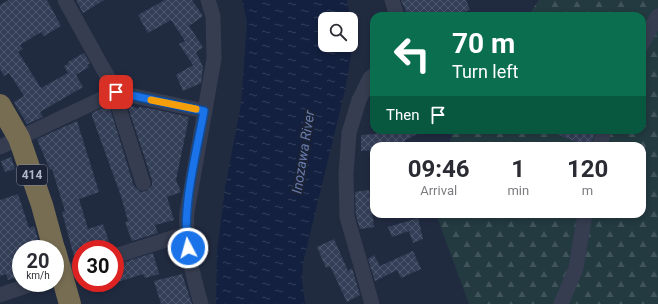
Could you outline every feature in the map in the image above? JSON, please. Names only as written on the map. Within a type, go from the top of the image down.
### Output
[{"type":"highway","name":"414","points":[[0,105],[19,138],[52,240]]},
{"type":"highway","name":"414","points":[[66,272],[70,304]]},
{"type":"street","points":[[65,0],[116,92],[116,99],[143,183]]},
{"type":"street","points":[[201,304],[192,276],[185,234],[187,212],[214,59],[213,16],[208,0]]},
{"type":"street","points":[[392,0],[396,12]]},
{"type":"street","points":[[646,37],[658,16]]},
{"type":"street","points":[[370,78],[359,100],[349,133],[346,174],[347,217],[372,304]]},
{"type":"street","points":[[0,148],[116,92],[204,111]]},
{"type":"street","points":[[561,304],[576,268],[584,218]]},
{"type":"street","points":[[124,253],[185,234]]},
{"type":"street","points":[[0,296],[12,292]]},
{"type":"green space","points":[[539,0],[658,0],[658,304],[469,304],[437,218],[646,218],[646,142],[450,142],[452,134],[646,134],[646,12],[531,12]]},
{"type":"water","name":"Inozawa River","points":[[242,0],[347,0],[349,12],[318,12],[318,52],[351,52],[346,86],[303,263],[302,279],[305,304],[216,304],[217,252],[225,188],[241,104],[247,22]]},
{"type":"building","points":[[9,0],[47,0],[61,26],[44,36],[41,32],[20,45],[23,49],[18,52],[41,88],[68,73],[64,66],[84,53],[90,63],[87,65],[89,67],[76,75],[83,87],[40,112],[43,117],[27,124],[14,102],[24,96],[9,73],[4,76],[0,69],[0,5]]},
{"type":"building","points":[[76,0],[104,0],[83,13]]},
{"type":"building","points":[[165,0],[192,0],[203,16],[189,26],[203,47],[196,52],[203,67],[201,83],[183,91],[176,75],[193,65],[179,44],[185,41],[171,20],[148,33],[138,15]]},
{"type":"building","points":[[401,0],[466,0],[470,10],[464,12],[406,12]]},
{"type":"building","points":[[127,104],[139,109],[139,107],[153,109],[189,117],[176,180],[181,192],[167,197],[174,220],[155,225],[158,233],[132,241],[125,222],[128,221],[121,196],[92,116],[92,113],[109,105],[134,186],[141,192],[146,191],[152,185],[152,180]]},
{"type":"building","points":[[77,121],[99,192],[79,199],[88,229],[103,224],[108,240],[72,240],[72,249],[62,212],[65,211],[52,169],[50,170],[37,139]]},
{"type":"building","points":[[417,134],[404,142],[370,142],[370,150],[361,151],[361,135]]},
{"type":"building","points":[[557,134],[594,134],[592,142],[576,142]]},
{"type":"building","points":[[11,157],[15,169],[5,172],[1,161]]},
{"type":"building","points":[[369,190],[370,218],[373,218],[374,227],[360,229],[356,216],[355,192]]},
{"type":"building","points":[[18,194],[29,228],[34,226],[38,240],[12,240],[12,279],[8,280],[6,274],[0,276],[0,200]]},
{"type":"building","points":[[418,218],[423,239],[413,243],[409,231],[392,237],[388,227]]},
{"type":"building","points":[[334,239],[348,271],[352,268],[360,295],[347,302],[330,266],[326,268],[317,247]]},
{"type":"building","points":[[413,251],[421,269],[401,278],[397,270],[375,281],[368,259],[374,255],[380,266]]},
{"type":"building","points":[[153,253],[159,274],[145,278],[143,274],[124,280],[124,262]]},
{"type":"building","points":[[182,274],[192,304],[161,304],[154,281]]},
{"type":"slow traffic","points":[[151,100],[196,109]]},
{"type":"route","points":[[116,92],[204,111],[187,212],[185,234],[188,248]]}]
